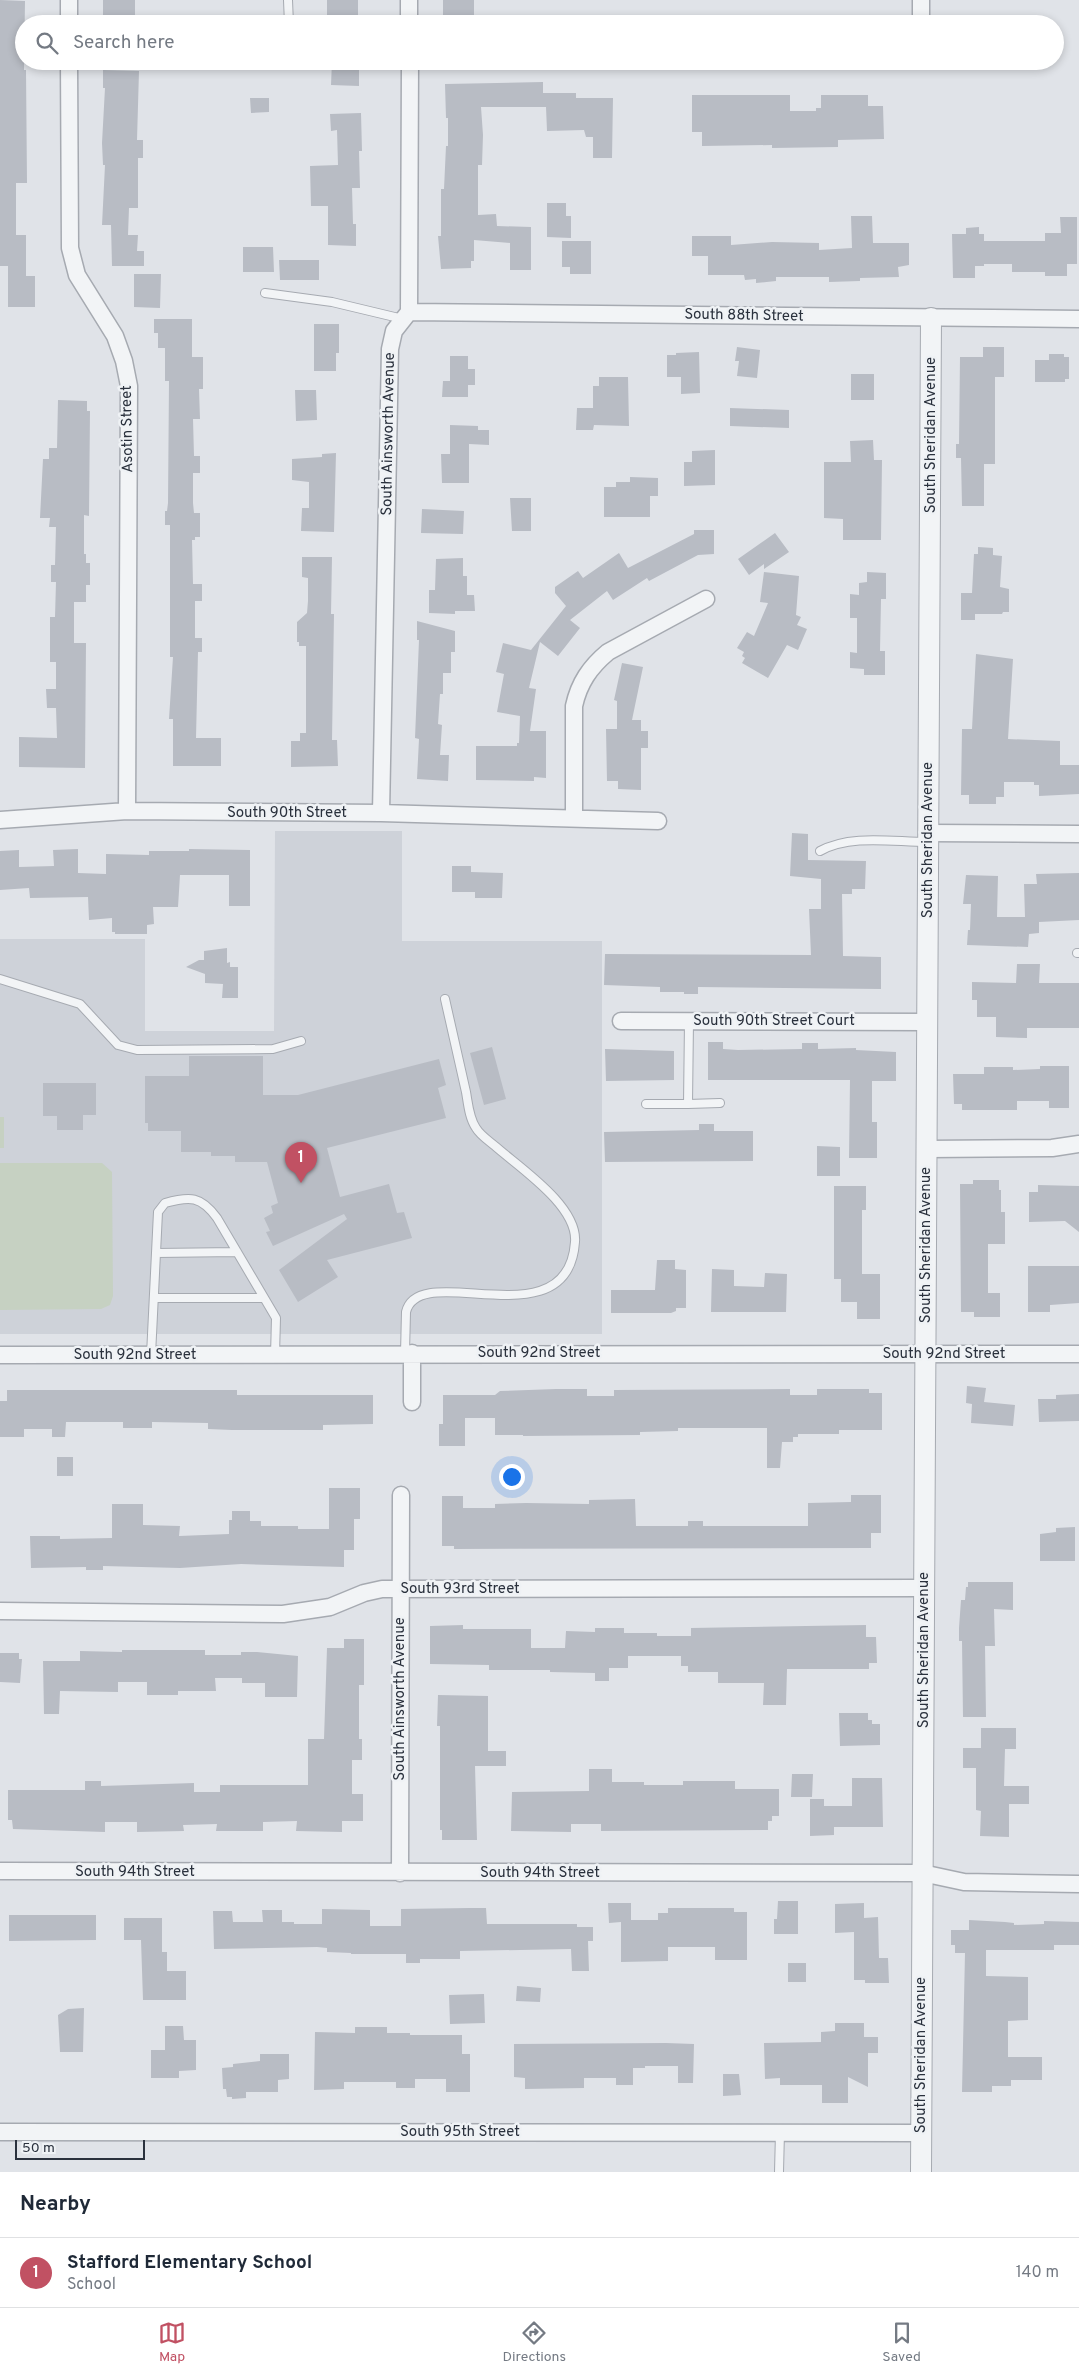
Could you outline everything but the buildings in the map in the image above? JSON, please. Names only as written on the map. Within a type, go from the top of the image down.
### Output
[{"type":"street","points":[[69,0],[69,15]]},
{"type":"street","points":[[409,0],[409,15]]},
{"type":"street","points":[[921,0],[921,15]]},
{"type":"street","name":"Asotin Street","points":[[69,70],[70,248],[77,275],[115,336],[124,361],[129,386],[127,811]]},
{"type":"street","name":"South Ainsworth Avenue","points":[[381,813],[390,349],[394,331],[406,316],[410,70]]},
{"type":"street","name":"South 88th Street","points":[[406,316],[1079,318]]},
{"type":"street","name":"South Sheridan Avenue","points":[[921,2172],[931,318]]},
{"type":"street","points":[[574,818],[574,706],[577,689],[596,662],[608,652],[706,600]]},
{"type":"street","name":"South 90th Street","points":[[0,820],[127,811],[381,813],[658,820]]},
{"type":"street","points":[[928,837],[1079,834]]},
{"type":"street","name":"South 90th Street Court","points":[[621,1021],[928,1022]]},
{"type":"street","points":[[927,1149],[1052,1148],[1079,1144]]},
{"type":"street","points":[[409,1353],[412,1402]]},
{"type":"street","name":"South 92nd Street","points":[[0,1355],[409,1353],[1079,1354]]},
{"type":"street","name":"South Ainsworth Avenue","points":[[400,1873],[401,1495]]},
{"type":"street","name":"South 93rd Street","points":[[0,1611],[283,1614],[330,1607],[382,1588],[925,1588]]},
{"type":"street","name":"South 94th Street","points":[[0,1871],[922,1873],[964,1882],[1079,1884]]},
{"type":"street","name":"South 95th Street","points":[[0,2132],[921,2133]]},
{"type":"lane","points":[[288,0],[288,15]]},
{"type":"lane","points":[[265,294],[332,302],[406,316]]},
{"type":"lane","points":[[820,851],[837,844],[850,842],[928,837]]},
{"type":"lane","points":[[0,979],[80,1004],[118,1045],[137,1050],[272,1049],[301,1041]]},
{"type":"lane","points":[[409,1353],[406,1312],[407,1306],[414,1298],[430,1293],[520,1295],[538,1292],[558,1280],[564,1274],[572,1258],[575,1240],[571,1220],[561,1203],[475,1127],[445,999]]},
{"type":"lane","points":[[688,1104],[689,1021]]},
{"type":"lane","points":[[646,1104],[720,1103]]},
{"type":"lane","points":[[151,1354],[158,1212],[165,1203],[196,1198],[208,1205],[276,1318],[275,1355]]},
{"type":"lane","points":[[156,1253],[237,1252]]},
{"type":"lane","points":[[154,1298],[264,1298]]},
{"type":"lane","points":[[779,2172],[780,2132]]},
{"type":"shaded area","points":[[275,831],[402,831],[402,941],[602,941],[602,1334],[0,1334],[0,939],[145,939],[145,1031],[274,1031]]},
{"type":"green space","points":[[0,1117],[4,1117],[4,1148],[0,1148]]},
{"type":"green space","points":[[0,1163],[102,1163],[112,1172],[113,1296],[110,1305],[101,1309],[0,1310]]},
{"type":"place","name":"Stafford Elementary School","points":[[301,1183]]}]
